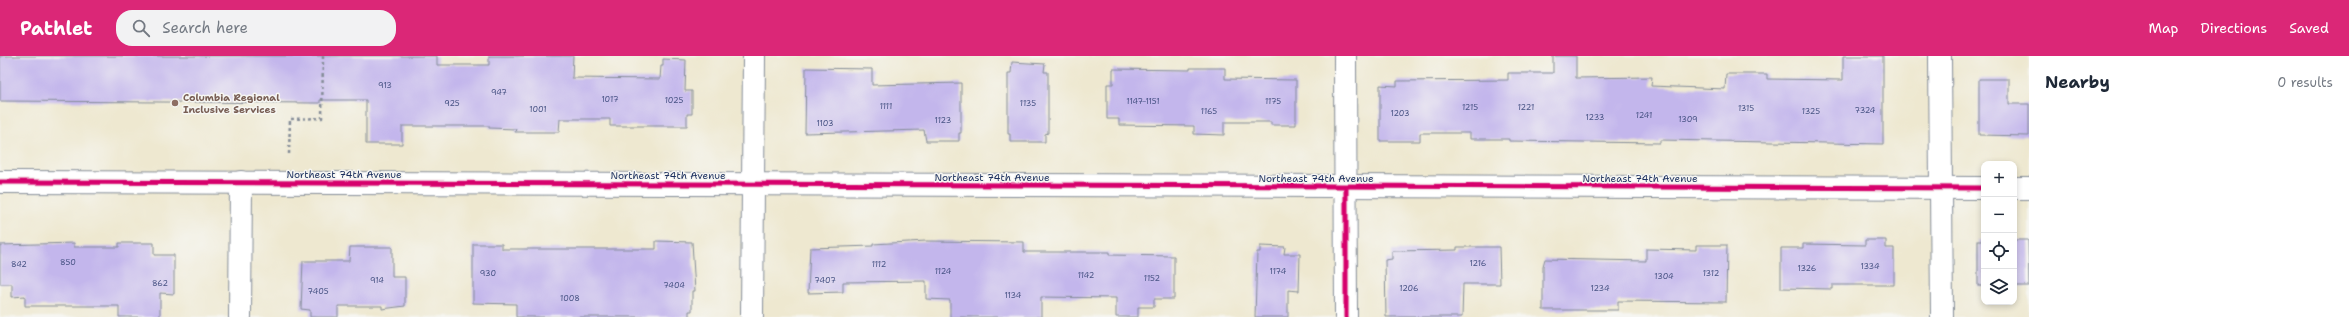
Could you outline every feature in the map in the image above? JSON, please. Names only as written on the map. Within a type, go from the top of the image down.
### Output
[{"type":"street","points":[[752,317],[754,56]]},
{"type":"street","points":[[1345,56],[1346,317]]},
{"type":"street","points":[[1940,56],[1942,317]]},
{"type":"street","name":"Northeast 74th Avenue","points":[[0,182],[1981,188]]},
{"type":"street","points":[[240,317],[241,182]]},
{"type":"street","points":[[2017,188],[2029,188]]},
{"type":"path","points":[[289,154],[290,119],[322,118],[323,56]]},
{"type":"building","points":[[0,56],[437,56],[437,65],[489,65],[489,56],[573,56],[572,78],[660,79],[663,59],[686,60],[685,91],[692,91],[692,114],[687,114],[687,126],[610,126],[610,119],[560,119],[559,132],[515,132],[516,129],[489,128],[489,126],[402,126],[402,144],[366,144],[366,100],[320,100],[320,103],[0,101]]},
{"type":"building","points":[[1553,56],[1576,56],[1576,78],[1652,77],[1651,86],[1725,89],[1726,74],[1767,74],[1767,79],[1843,80],[1843,56],[1883,56],[1883,144],[1660,140],[1660,143],[1509,141],[1509,139],[1470,139],[1470,133],[1420,133],[1420,141],[1380,141],[1380,85],[1397,86],[1397,81],[1508,80],[1508,73],[1553,73]]},
{"type":"building","points":[[1012,62],[1045,64],[1044,72],[1048,72],[1048,133],[1045,134],[1045,142],[1010,142],[1010,134],[1008,134],[1008,73],[1011,73]]},
{"type":"building","points":[[806,68],[872,69],[872,85],[961,83],[961,133],[959,133],[959,141],[926,141],[924,130],[805,133]]},
{"type":"building","points":[[1190,68],[1225,68],[1225,79],[1296,80],[1296,125],[1271,125],[1271,122],[1224,122],[1224,135],[1194,134],[1194,126],[1119,125],[1119,119],[1107,119],[1107,84],[1113,84],[1113,69],[1190,70]]},
{"type":"building","points":[[1979,79],[2009,79],[2009,104],[2029,104],[2029,136],[1979,135]]},
{"type":"building","points":[[1865,240],[1886,240],[1886,248],[1894,248],[1894,285],[1832,285],[1832,289],[1781,288],[1781,248],[1803,248],[1803,244],[1865,245]]},
{"type":"building","points":[[1978,240],[1981,240],[1981,286],[1978,286]]},
{"type":"building","points":[[2017,240],[2028,240],[2029,286],[2017,286]]},
{"type":"building","points":[[656,241],[692,242],[695,291],[692,291],[692,311],[689,311],[689,317],[516,317],[516,304],[473,303],[473,244],[502,244],[502,249],[656,249]]},
{"type":"building","points":[[926,241],[1024,242],[1024,252],[1109,252],[1109,255],[1174,256],[1174,299],[1154,299],[1154,307],[1138,307],[1138,317],[1116,317],[1116,298],[1041,297],[1041,317],[950,317],[950,300],[926,299],[926,281],[843,282],[843,292],[808,293],[810,248],[873,246],[873,244]]},
{"type":"building","points":[[74,243],[74,247],[119,247],[119,243],[154,243],[154,255],[174,255],[174,294],[160,293],[160,317],[119,317],[119,306],[25,306],[25,296],[12,297],[12,284],[0,284],[0,245]]},
{"type":"building","points":[[1696,245],[1727,245],[1726,302],[1618,301],[1618,310],[1543,310],[1543,266],[1545,259],[1646,261],[1646,249],[1696,250]]},
{"type":"building","points":[[1260,246],[1285,247],[1284,254],[1300,254],[1299,291],[1288,290],[1288,317],[1255,317],[1257,252],[1260,252]]},
{"type":"building","points":[[350,247],[392,247],[392,277],[405,277],[405,306],[382,309],[382,306],[338,306],[338,317],[310,317],[310,310],[301,309],[303,261],[349,261]]},
{"type":"building","points":[[1457,247],[1499,247],[1500,284],[1463,284],[1462,317],[1386,317],[1385,260],[1392,259],[1392,251],[1457,250]]},
{"type":"cycle path","points":[[0,182],[1981,188]]},
{"type":"cycle path","points":[[1346,187],[1346,317]]},
{"type":"place","name":"Columbia Regional Inclusive Services","points":[[175,103]]}]
